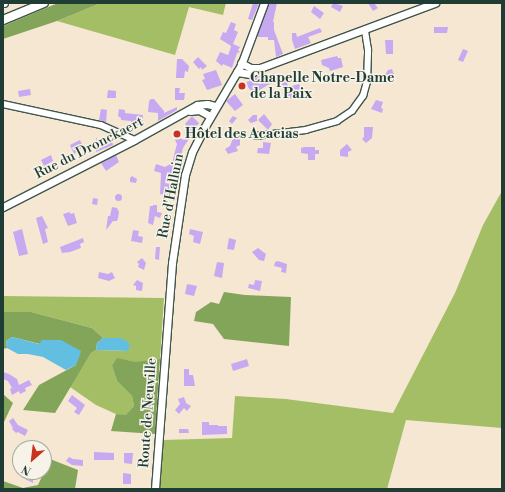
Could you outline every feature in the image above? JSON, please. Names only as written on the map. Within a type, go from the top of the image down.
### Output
[{"type":"highway","points":[[3,20],[44,3]]},
{"type":"main road","name":"Rue d'Halluin","points":[[166,338],[172,263],[184,182],[192,152],[215,106],[242,63],[264,3]]},
{"type":"main road","points":[[237,72],[248,74],[260,68],[435,3]]},
{"type":"main road","points":[[242,63],[251,68],[260,68]]},
{"type":"main road","name":"Rue du Dronckaert","points":[[3,207],[201,104],[215,106]]},
{"type":"main road","points":[[186,112],[199,110],[210,116]]},
{"type":"main road","name":"Route de Neuville","points":[[155,489],[166,338]]},
{"type":"street","points":[[256,136],[306,130],[337,121],[352,111],[363,96],[368,82],[368,50],[365,30]]},
{"type":"street","points":[[3,104],[102,125],[134,140]]},
{"type":"green space","points":[[58,3],[101,3],[57,21],[3,39],[3,26]]},
{"type":"green space","points":[[101,3],[226,3],[223,15],[189,7],[175,55],[57,21]]},
{"type":"green space","points":[[502,191],[502,428],[406,420],[387,489],[159,489],[163,440],[232,438],[235,396],[286,399],[393,413],[455,293],[483,225]]},
{"type":"green space","points":[[224,292],[245,295],[291,297],[289,346],[224,339],[213,324],[194,321],[196,312],[211,302],[219,304]]},
{"type":"green space","points":[[3,296],[164,298],[160,359],[112,366],[117,381],[132,396],[134,406],[126,416],[116,414],[96,405],[70,387],[91,353],[96,350],[128,351],[121,338],[103,338],[92,328],[31,312],[3,312]]},
{"type":"green space","points":[[3,312],[31,312],[92,328],[103,338],[97,343],[96,350],[91,353],[55,413],[23,410],[39,385],[76,365],[40,344],[12,337],[6,341],[7,348],[3,349]]},
{"type":"green space","points":[[117,358],[135,362],[160,359],[155,434],[111,431],[116,414],[126,415],[134,406],[132,396],[117,381],[112,366]]},
{"type":"green space","points":[[3,394],[13,403],[3,424]]},
{"type":"green space","points":[[52,460],[78,470],[75,489],[3,489],[3,481],[23,488],[38,485],[40,480],[52,480]]},
{"type":"water","points":[[12,337],[39,344],[42,340],[61,340],[81,351],[76,365],[66,370],[43,357],[18,354],[7,348],[6,341]]},
{"type":"water","points":[[103,338],[121,338],[128,342],[130,346],[128,351],[96,350],[97,343]]},
{"type":"building","points":[[253,3],[259,3],[252,20],[248,19]]},
{"type":"building","points":[[269,3],[277,3],[273,22],[274,30],[283,54],[276,57],[274,40],[268,40],[268,37],[257,37]]},
{"type":"building","points":[[333,3],[343,6],[340,12],[331,7]]},
{"type":"building","points":[[368,3],[374,3],[378,8],[373,11]]},
{"type":"building","points":[[314,6],[324,13],[320,19],[311,12]]},
{"type":"building","points":[[231,22],[236,24],[234,30],[238,32],[233,44],[240,47],[238,50],[240,52],[237,53],[232,68],[223,64],[222,66],[216,61],[220,52],[228,55],[230,50],[231,46],[220,39],[223,32],[226,33]]},
{"type":"building","points":[[434,27],[448,27],[447,33],[434,33]]},
{"type":"building","points":[[320,28],[322,32],[308,37],[311,43],[295,49],[292,40],[292,33],[296,33],[297,37]]},
{"type":"building","points":[[385,40],[393,40],[393,54],[386,54]]},
{"type":"building","points":[[463,49],[468,51],[463,62],[458,60]]},
{"type":"building","points":[[337,56],[338,58],[341,58],[343,67],[330,71],[329,68],[322,65],[321,60]]},
{"type":"building","points":[[198,57],[207,66],[202,70],[201,67],[199,69],[193,62]]},
{"type":"building","points":[[177,59],[182,59],[189,66],[188,72],[185,71],[184,78],[176,78]]},
{"type":"building","points":[[392,69],[394,75],[387,84],[382,80],[388,70]]},
{"type":"building","points":[[216,70],[222,85],[207,90],[202,80],[205,79],[203,74]]},
{"type":"building","points":[[266,73],[268,76],[274,73],[277,80],[256,92],[255,89],[251,91],[245,83]]},
{"type":"building","points":[[285,77],[288,86],[283,87],[280,79]]},
{"type":"building","points":[[299,84],[302,91],[298,92],[299,95],[289,99],[285,88]]},
{"type":"building","points":[[175,88],[180,88],[179,93],[185,93],[184,100],[175,100]]},
{"type":"building","points":[[30,89],[31,95],[19,97],[18,91]]},
{"type":"building","points":[[108,90],[116,91],[116,98],[107,98]]},
{"type":"building","points":[[235,94],[243,105],[235,111],[226,101]]},
{"type":"building","points":[[154,99],[164,113],[177,107],[177,110],[158,121],[158,113],[148,112],[149,101]]},
{"type":"building","points":[[376,100],[383,102],[381,108],[383,109],[382,113],[371,109]]},
{"type":"building","points":[[101,109],[107,110],[106,123],[99,120]]},
{"type":"building","points":[[119,109],[125,110],[125,113],[143,115],[142,125],[131,124],[131,121],[121,120],[118,116]]},
{"type":"building","points":[[264,114],[272,124],[268,130],[258,120]]},
{"type":"building","points":[[253,115],[257,115],[257,121],[251,123],[248,120]]},
{"type":"building","points":[[192,116],[199,123],[183,148],[178,168],[173,170],[172,174],[167,173],[165,183],[170,184],[168,195],[160,194],[161,173],[154,171],[156,164],[165,167],[172,163],[177,144],[175,140],[178,136],[183,140],[190,130],[185,124]]},
{"type":"building","points":[[233,116],[237,118],[232,124],[229,121]]},
{"type":"building","points":[[364,127],[373,127],[372,138],[366,143],[362,139],[364,137]]},
{"type":"building","points":[[235,133],[239,135],[238,138],[240,138],[240,145],[236,147],[238,151],[228,154],[225,149],[230,146]]},
{"type":"building","points":[[96,137],[99,145],[112,141],[113,145],[96,152]]},
{"type":"building","points":[[80,140],[83,147],[74,154],[70,145]]},
{"type":"building","points":[[263,142],[271,143],[269,154],[257,153],[258,148],[263,148]]},
{"type":"building","points":[[347,144],[352,150],[348,152],[348,157],[340,156],[340,150]]},
{"type":"building","points":[[315,147],[315,150],[319,150],[319,154],[315,154],[315,160],[308,160],[308,154],[301,153],[301,148]]},
{"type":"building","points":[[51,155],[53,161],[44,166],[41,160]]},
{"type":"building","points":[[116,155],[119,162],[106,171],[101,163]]},
{"type":"building","points":[[132,176],[137,179],[136,183],[130,182],[130,178]]},
{"type":"building","points":[[118,193],[121,194],[121,200],[118,201],[115,200],[114,197],[115,194]]},
{"type":"building","points":[[93,198],[98,199],[97,205],[92,204]]},
{"type":"building","points":[[157,205],[157,212],[162,213],[160,218],[155,216],[153,225],[148,223],[150,206]]},
{"type":"building","points":[[112,207],[117,208],[119,212],[118,218],[117,221],[113,221],[106,230],[108,216],[110,216]]},
{"type":"building","points":[[70,212],[70,214],[74,213],[77,223],[68,226],[63,214]]},
{"type":"building","points":[[42,216],[48,228],[45,229],[48,242],[43,244],[36,218]]},
{"type":"building","points":[[22,229],[28,254],[19,256],[13,232]]},
{"type":"building","points":[[190,229],[203,232],[200,244],[193,242],[194,236],[189,234]]},
{"type":"building","points":[[133,230],[139,231],[138,236],[143,237],[142,243],[131,241]]},
{"type":"building","points":[[83,238],[84,242],[80,244],[81,248],[62,253],[60,247]]},
{"type":"building","points":[[229,238],[236,240],[234,250],[227,249]]},
{"type":"building","points":[[156,247],[160,247],[159,260],[155,259]]},
{"type":"building","points":[[258,248],[266,254],[264,261],[259,260],[252,252]]},
{"type":"building","points":[[142,258],[146,263],[144,270],[138,267],[139,264],[137,262]]},
{"type":"building","points":[[278,261],[287,264],[286,273],[281,272],[282,268],[274,266],[275,262]]},
{"type":"building","points":[[217,262],[224,263],[222,278],[214,276]]},
{"type":"building","points":[[99,272],[108,274],[112,272],[115,278],[109,281],[98,278]]},
{"type":"building","points":[[137,280],[143,283],[142,291],[136,290],[136,286],[133,285]]},
{"type":"building","points":[[255,280],[262,281],[260,291],[248,288],[249,284],[254,285]]},
{"type":"building","points":[[187,284],[197,286],[194,296],[185,294]]},
{"type":"building","points":[[247,359],[249,366],[233,371],[231,364]]},
{"type":"building","points":[[184,369],[189,369],[189,375],[193,375],[195,386],[184,386]]},
{"type":"building","points":[[3,372],[17,379],[19,385],[29,380],[32,385],[25,388],[26,391],[20,394],[19,391],[12,395],[10,389],[12,388],[8,381],[3,379]]},
{"type":"building","points":[[72,395],[85,405],[79,415],[74,412],[77,408],[68,401]]},
{"type":"building","points":[[184,397],[186,403],[191,406],[187,411],[184,408],[179,414],[175,410],[180,404],[178,399]]},
{"type":"building","points":[[13,418],[18,425],[28,430],[25,436],[18,432],[16,433],[12,429],[13,428],[9,421]]},
{"type":"building","points":[[202,422],[209,422],[209,425],[227,426],[227,434],[202,435]]},
{"type":"building","points":[[179,429],[188,429],[189,433],[179,433]]},
{"type":"building","points":[[94,452],[114,453],[114,460],[94,460]]},
{"type":"building","points":[[124,453],[133,453],[132,464],[124,463]]},
{"type":"building","points":[[69,457],[83,460],[83,466],[72,465],[66,461]]},
{"type":"building","points":[[123,473],[131,474],[131,484],[123,484]]},
{"type":"place","name":"Chapelle Notre-Dame de la Paix","points":[[242,86]]},
{"type":"place","name":"Hôtel des Acacias","points":[[177,134]]}]
